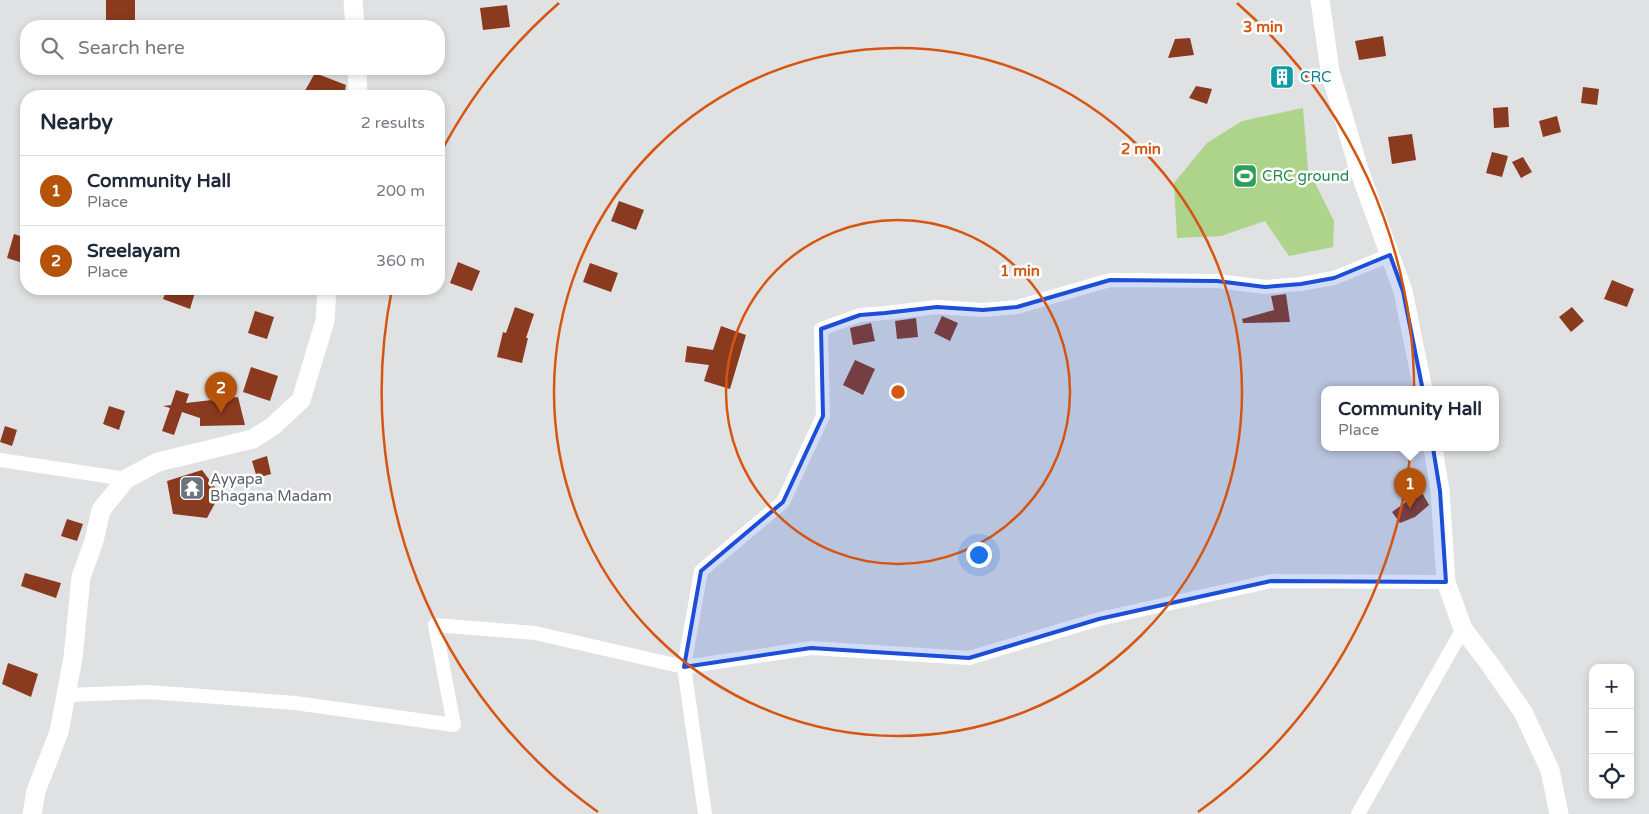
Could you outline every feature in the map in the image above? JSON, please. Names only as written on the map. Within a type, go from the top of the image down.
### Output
[{"type":"street","points":[[353,0],[355,20]]},
{"type":"street","points":[[1320,0],[1330,71],[1359,170],[1403,291],[1422,386]]},
{"type":"street","points":[[357,75],[358,90]]},
{"type":"street","points":[[705,814],[684,667],[701,571],[783,502],[823,416],[820,329],[860,316],[886,312],[938,307],[983,310],[1017,307],[1110,280],[1217,281],[1265,287],[1301,284],[1334,278],[1390,255]]},
{"type":"street","points":[[32,814],[36,791],[59,732],[67,696],[82,576],[94,541],[101,510],[126,479],[158,462],[252,439],[273,426],[301,400],[325,321],[327,295]]},
{"type":"street","points":[[1433,451],[1440,491],[1446,582],[1463,629],[1523,712],[1550,770],[1560,814]]},
{"type":"street","points":[[0,460],[126,479]]},
{"type":"street","points":[[67,696],[148,692],[275,702],[454,725],[435,625],[535,633],[684,667],[811,648],[969,658],[1098,619],[1271,581],[1446,582]]},
{"type":"street","points":[[1358,814],[1463,629]]},
{"type":"highlighted area","points":[[1390,255],[1403,291],[1427,411],[1440,491],[1446,582],[1271,581],[1099,619],[969,658],[811,648],[684,667],[701,571],[783,502],[823,416],[821,329],[860,315],[937,307],[983,310],[1017,307],[1110,280],[1217,281],[1265,287],[1301,284],[1334,278]]},
{"type":"green space","name":"CRC ground","points":[[1303,108],[1308,169],[1334,221],[1333,247],[1289,256],[1265,221],[1221,236],[1177,238],[1174,183],[1207,143],[1242,121]]},
{"type":"building","points":[[106,0],[135,0],[135,20],[106,20]]},
{"type":"building","points":[[507,5],[510,27],[483,30],[480,8]]},
{"type":"building","points":[[1383,36],[1386,56],[1359,60],[1355,41]]},
{"type":"building","points":[[1190,38],[1194,55],[1168,58],[1175,39]]},
{"type":"building","name":"CRC","points":[[1290,67],[1294,82],[1275,87],[1271,71]]},
{"type":"building","points":[[314,75],[320,75],[346,85],[345,90],[305,90]]},
{"type":"building","points":[[1196,86],[1212,89],[1207,104],[1189,98]]},
{"type":"building","points":[[1583,87],[1599,89],[1597,105],[1581,103]]},
{"type":"building","points":[[1508,107],[1509,127],[1494,128],[1493,108]]},
{"type":"building","points":[[1557,116],[1561,132],[1543,137],[1539,121]]},
{"type":"building","points":[[1412,134],[1416,160],[1392,164],[1388,137]]},
{"type":"building","points":[[1492,152],[1508,156],[1502,177],[1486,173]]},
{"type":"building","points":[[1523,157],[1532,172],[1521,178],[1512,162]]},
{"type":"building","points":[[619,201],[644,210],[636,230],[611,221]]},
{"type":"building","points":[[14,234],[20,236],[20,262],[7,258]]},
{"type":"building","points":[[458,262],[480,271],[472,291],[450,283]]},
{"type":"building","points":[[590,263],[618,273],[611,292],[583,282]]},
{"type":"building","points":[[1612,280],[1634,289],[1627,307],[1604,299]]},
{"type":"building","points":[[1286,294],[1290,322],[1243,323],[1242,319],[1274,310],[1271,296]]},
{"type":"building","points":[[165,295],[194,295],[190,309],[163,299]]},
{"type":"building","points":[[515,307],[534,314],[526,338],[528,338],[522,363],[497,357],[503,332],[506,333]]},
{"type":"building","points":[[1572,307],[1584,321],[1571,332],[1559,317]]},
{"type":"building","points":[[255,311],[274,317],[267,339],[248,333]]},
{"type":"building","points":[[942,316],[958,323],[950,341],[934,333]]},
{"type":"building","points":[[916,318],[918,337],[897,339],[895,321]]},
{"type":"building","points":[[871,323],[875,341],[853,345],[850,328]]},
{"type":"building","points":[[721,326],[746,335],[730,389],[704,381],[709,365],[685,362],[687,346],[713,350]]},
{"type":"building","points":[[855,360],[875,369],[863,395],[843,385]]},
{"type":"building","points":[[251,367],[278,376],[270,401],[243,392]]},
{"type":"building","points":[[176,390],[189,394],[186,403],[238,397],[245,425],[200,426],[200,418],[182,412],[174,435],[162,431],[170,408],[163,406],[171,405]]},
{"type":"building","points":[[109,406],[125,411],[119,430],[103,424]]},
{"type":"building","points":[[5,426],[17,430],[12,446],[0,442]]},
{"type":"building","points":[[267,456],[271,474],[257,478],[252,461]]},
{"type":"building","name":"Ayyapa Bhagana Madam","points":[[202,470],[220,494],[207,518],[173,514],[167,481]]},
{"type":"building","points":[[1421,491],[1429,505],[1415,517],[1400,523],[1392,512]]},
{"type":"building","points":[[67,519],[83,524],[77,541],[61,536]]},
{"type":"building","points":[[25,573],[61,583],[56,598],[21,586]]},
{"type":"building","points":[[8,663],[38,674],[31,697],[2,684]]},
{"type":"place","name":"CRC","points":[[1282,77]]},
{"type":"place","name":"CRC ground","points":[[1245,176]]},
{"type":"place","name":"Sreelayam","points":[[221,413]]},
{"type":"place","name":"Ayyapa Bhagana Madam","points":[[192,488]]},
{"type":"place","name":"Community Hall","points":[[1410,509]]}]
